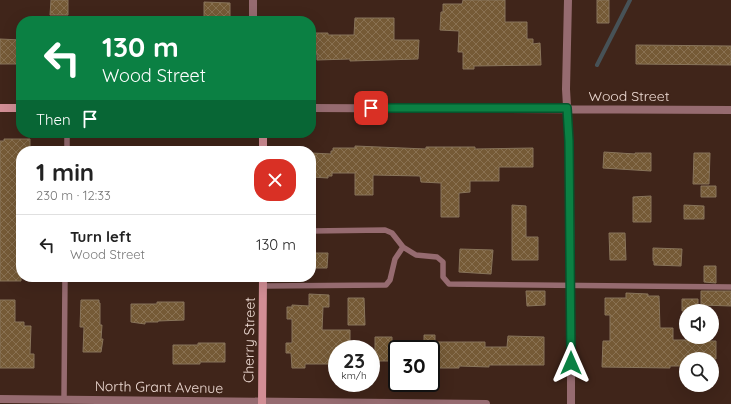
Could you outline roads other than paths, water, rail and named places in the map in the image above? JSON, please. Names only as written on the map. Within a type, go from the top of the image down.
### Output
[{"type":"street","points":[[253,0],[253,16]]},
{"type":"street","points":[[568,0],[566,89],[569,141],[571,404]]},
{"type":"street","points":[[0,108],[16,108]]},
{"type":"street","name":"Wood Street","points":[[316,108],[567,108],[731,110]]},
{"type":"street","name":"Cherry Street","points":[[262,403],[263,282]]},
{"type":"street","name":"North Grant Avenue","points":[[0,399],[262,403],[486,404]]},
{"type":"lane","points":[[316,231],[385,230],[392,233],[403,247],[416,255],[437,257],[443,262],[443,277],[449,284],[731,287]]},
{"type":"lane","points":[[263,286],[386,285],[390,280],[395,259],[403,247]]},
{"type":"lane","points":[[64,399],[65,282]]},
{"type":"waterway","points":[[597,65],[630,0]]}]
